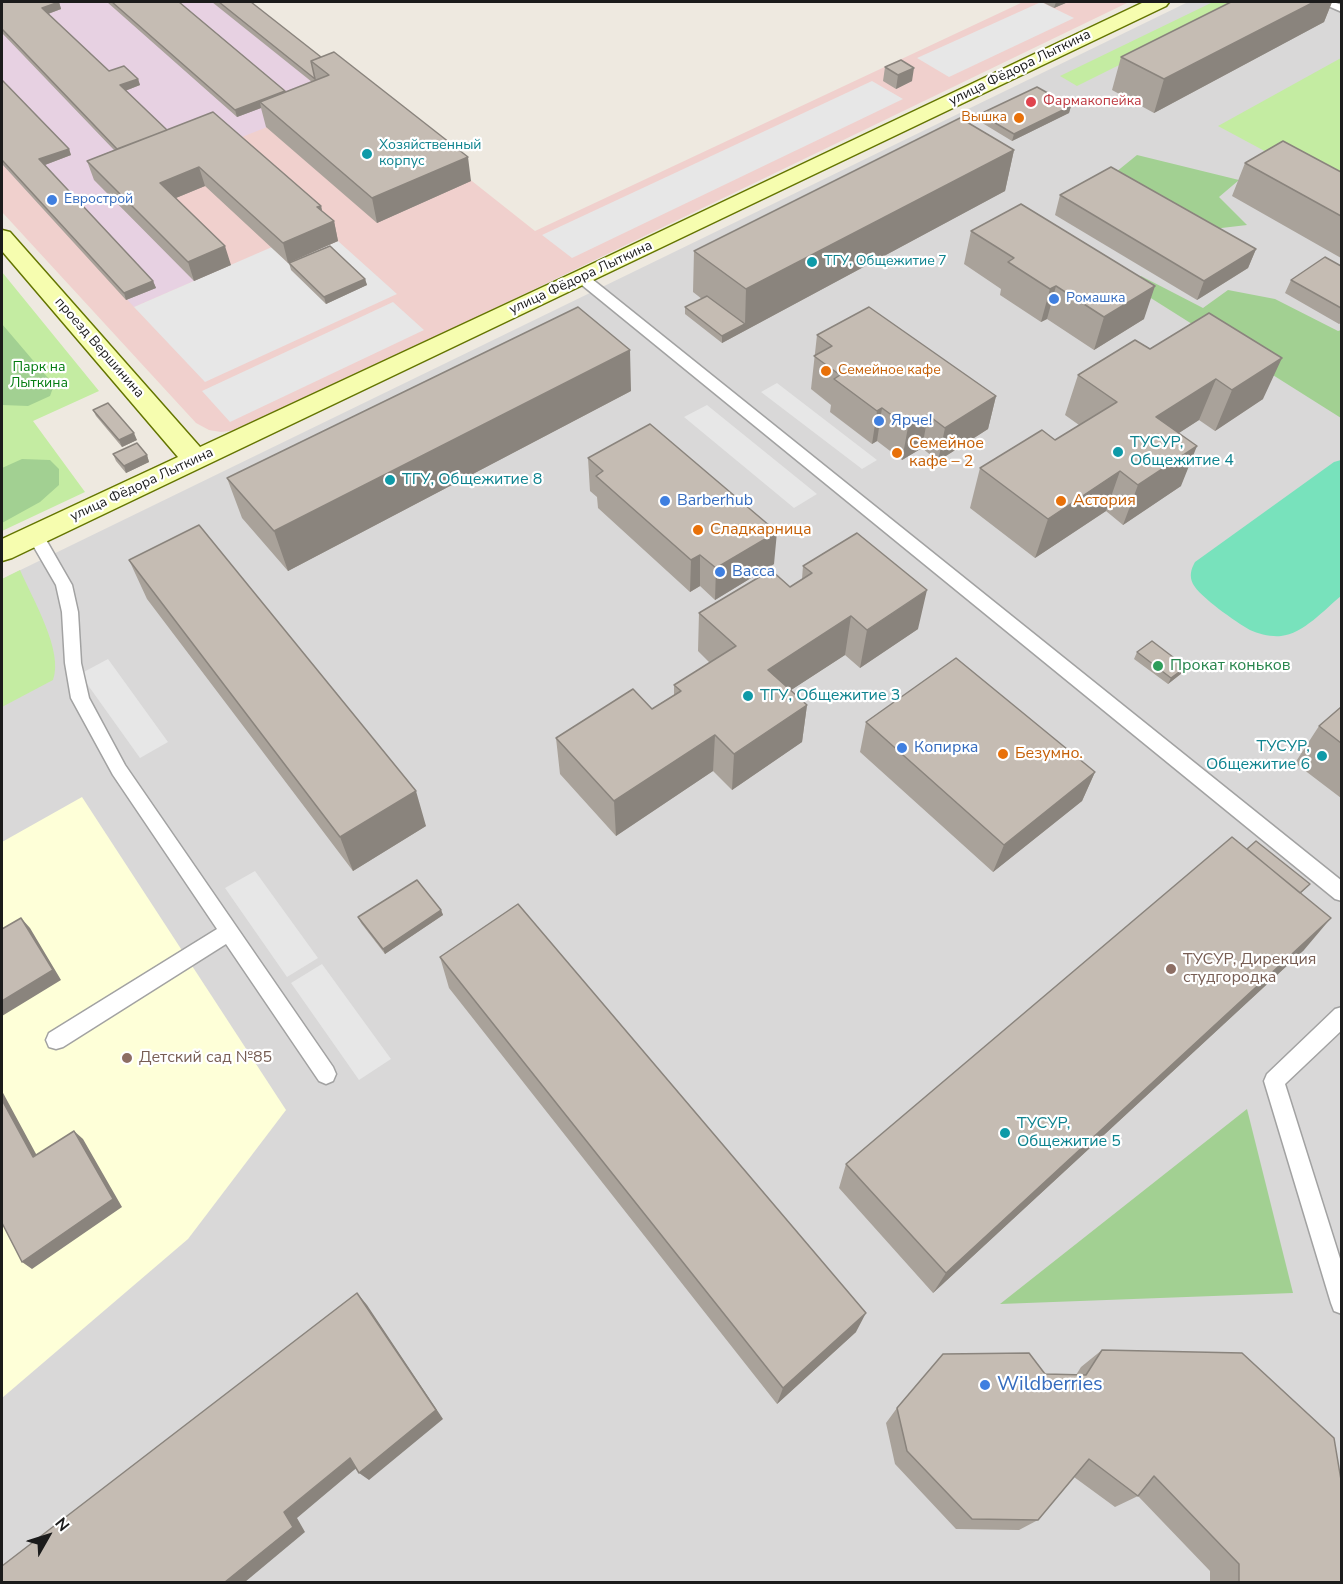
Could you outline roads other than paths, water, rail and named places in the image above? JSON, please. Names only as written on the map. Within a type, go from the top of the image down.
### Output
[{"type":"street","name":"улица Фёдора Лыткина","points":[[2,551],[582,278],[1159,2]]},
{"type":"street","name":"проезд Вершинина","points":[[2,237],[196,460]]},
{"type":"lane","points":[[1324,2],[1341,9]]},
{"type":"lane","points":[[582,278],[1341,893]]},
{"type":"lane","points":[[35,535],[64,585],[70,612],[73,663],[80,698],[119,770],[326,1074]]},
{"type":"lane","points":[[56,1040],[229,932]]},
{"type":"lane","points":[[1341,1016],[1274,1081],[1341,1303]]},
{"type":"place","name":"Фармакопейка","points":[[1031,102]]},
{"type":"place","name":"Вышка","points":[[1019,118]]},
{"type":"place","name":"Хозяйственный корпус","points":[[367,154]]},
{"type":"place","name":"Еврострой","points":[[52,200]]},
{"type":"place","name":"ТГУ, Общежитие 7","points":[[812,262]]},
{"type":"place","name":"Ромашка","points":[[1054,299]]},
{"type":"place","name":"Семейное кафе","points":[[826,371]]},
{"type":"place","name":"Ярче!","points":[[879,421]]},
{"type":"place","name":"ТУСУР, Общежитие 4","points":[[1118,452]]},
{"type":"place","name":"Семейное кафе – 2","points":[[897,453]]},
{"type":"place","name":"ТГУ, Общежитие 8","points":[[390,480]]},
{"type":"place","name":"Barberhub","points":[[665,501]]},
{"type":"place","name":"Астория","points":[[1061,501]]},
{"type":"place","name":"Сладкарница","points":[[698,530]]},
{"type":"place","name":"Васса","points":[[720,572]]},
{"type":"place","name":"Прокат коньков","points":[[1158,666]]},
{"type":"place","name":"ТГУ, Общежитие 3","points":[[748,696]]},
{"type":"place","name":"Копирка","points":[[902,748]]},
{"type":"place","name":"Безумно.","points":[[1003,754]]},
{"type":"place","name":"ТУСУР, Общежитие 6","points":[[1322,756]]},
{"type":"place","name":"ТУСУР, Дирекция студгородка","points":[[1171,969]]},
{"type":"place","name":"Детский сад №85","points":[[127,1058]]},
{"type":"place","name":"ТУСУР, Общежитие 5","points":[[1005,1133]]},
{"type":"place","name":"Wildberries","points":[[985,1385]]},
{"type":"park label","name":"Парк на Лыткина","points":[[39,376]]}]
